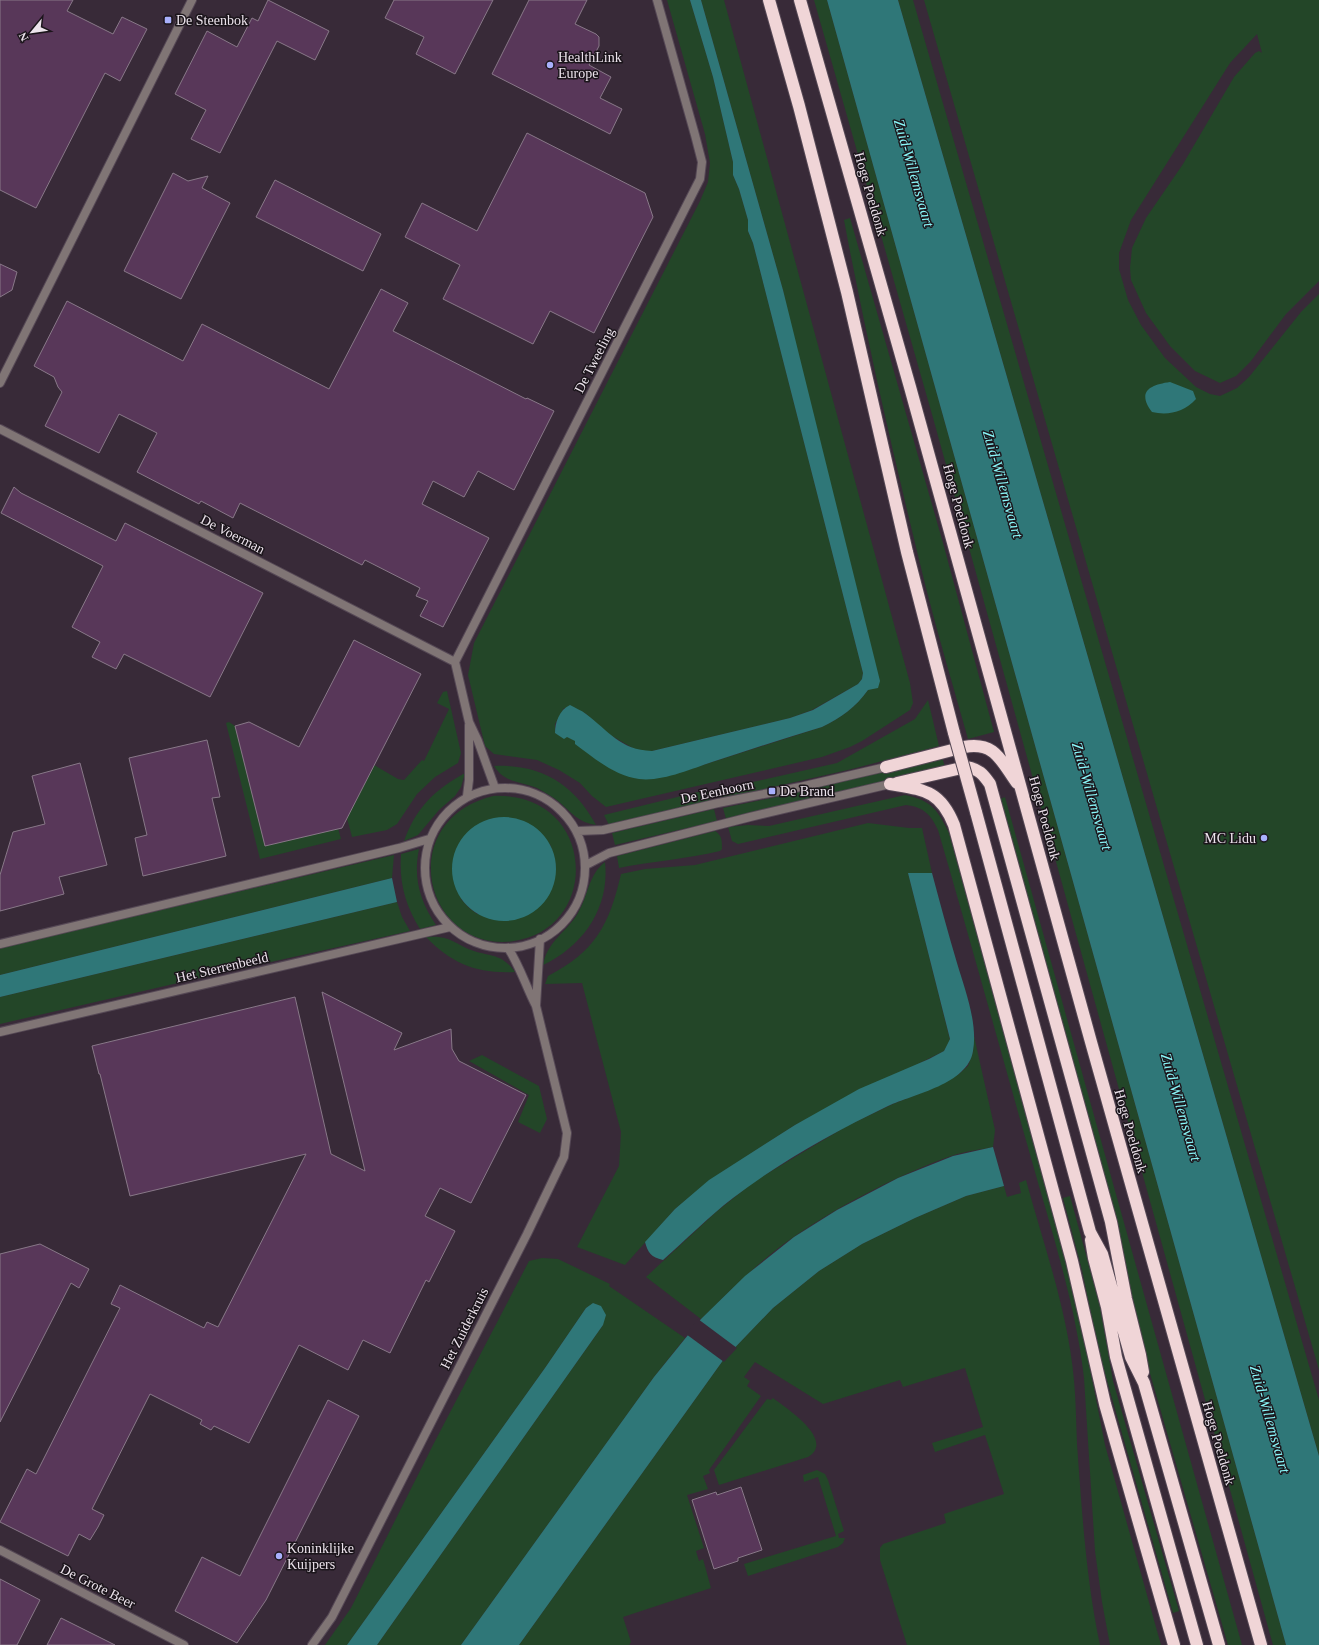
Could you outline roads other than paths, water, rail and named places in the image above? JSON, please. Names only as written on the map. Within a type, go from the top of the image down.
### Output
[{"type":"highway","points":[[769,0],[799,106],[847,292],[908,552],[954,733],[1090,1232],[1094,1258],[1107,1307],[1116,1357],[1197,1645]]},
{"type":"highway","name":"Hoge Poeldonk","points":[[800,0],[910,387],[1090,1042],[1261,1645]]},
{"type":"highway","points":[[886,767],[964,747],[982,745],[991,750],[997,756],[1021,789]]},
{"type":"highway","points":[[890,784],[966,767],[976,769],[984,774],[990,784],[1111,1222],[1126,1299],[1140,1355],[1144,1383],[1219,1645]]},
{"type":"highway","points":[[890,784],[922,789],[935,797],[946,809],[954,825],[1072,1261],[1105,1404],[1174,1645]]},
{"type":"highway","points":[[1090,1232],[1102,1254],[1131,1357],[1144,1383]]},
{"type":"street","points":[[0,383],[192,0]]},
{"type":"street","name":"De Tweeling","points":[[455,662],[700,179],[702,162],[657,0]]},
{"type":"street","name":"De Voerman","points":[[0,429],[455,662]]},
{"type":"street","points":[[455,662],[469,722],[478,741],[495,788]]},
{"type":"street","points":[[467,796],[469,780],[469,722]]},
{"type":"street","name":"De Eenhoorn","points":[[578,831],[603,830],[718,803],[800,787],[886,767]]},
{"type":"street","points":[[586,865],[609,853],[750,817],[890,784]]},
{"type":"street","points":[[495,788],[507,788],[533,794],[556,808],[578,831],[583,846],[586,865],[583,886],[568,917],[553,931],[526,946],[502,949],[475,942],[450,927],[438,911],[430,894],[424,864],[429,839],[440,819],[451,807],[467,796],[495,788]]},
{"type":"street","points":[[0,944],[399,848],[429,839]]},
{"type":"street","name":"Het Sterrenbeeld","points":[[0,1032],[450,927]]},
{"type":"street","name":"Het Zuiderkruis","points":[[536,1006],[540,939]]},
{"type":"street","name":"Het Zuiderkruis","points":[[312,1645],[332,1617],[527,1234],[564,1157],[567,1133],[536,1006],[527,990],[518,963],[508,948]]},
{"type":"street","name":"De Grote Beer","points":[[0,1550],[184,1645]]},
{"type":"water","points":[[690,0],[701,0],[783,290],[880,681],[878,688],[868,690],[848,712],[822,727],[666,777],[657,779],[639,779],[613,770],[575,744],[575,741],[567,737],[564,739],[555,733],[560,713],[570,705],[594,720],[623,743],[641,750],[652,751],[790,718],[813,710],[858,684],[862,679],[863,673],[753,243],[748,231],[748,220],[739,189],[733,175],[733,162],[713,77]]},
{"type":"water","name":"Zuid-Willemsvaart","points":[[827,0],[898,0],[1319,1456],[1319,1645],[1286,1645]]},
{"type":"water","points":[[1170,382],[1193,391],[1196,399],[1186,407],[1176,412],[1152,412],[1146,399],[1148,391],[1156,385]]},
{"type":"water","points":[[504,817],[524,821],[541,832],[552,849],[556,869],[552,889],[541,906],[524,917],[504,921],[484,917],[467,906],[456,889],[452,869],[456,849],[467,832],[484,821]]},
{"type":"water","points":[[908,873],[932,873],[970,1007],[974,1029],[974,1040],[973,1051],[969,1062],[961,1072],[951,1080],[888,1106],[828,1137],[788,1160],[724,1205],[663,1260],[653,1256],[647,1249],[645,1242],[675,1209],[709,1180],[795,1125],[859,1089],[944,1051],[950,1039]]},
{"type":"water","points":[[392,878],[397,902],[0,997],[0,975]]},
{"type":"water","points":[[993,1147],[1004,1186],[966,1196],[915,1218],[862,1244],[819,1271],[773,1308],[724,1359],[519,1645],[461,1645],[654,1377],[701,1319],[745,1276],[794,1237],[837,1210],[898,1178],[953,1156]]},
{"type":"water","points":[[593,1303],[601,1306],[606,1315],[603,1325],[377,1645],[347,1645],[545,1368],[586,1308]]},
{"type":"place","name":"De Steenbok","points":[[168,20]]},
{"type":"place","name":"HealthLink Europe","points":[[550,65]]},
{"type":"place","name":"De Brand","points":[[772,791]]},
{"type":"place","name":"MC Lidu","points":[[1264,838]]},
{"type":"place","name":"Koninklijke Kuijpers","points":[[279,1556]]}]
